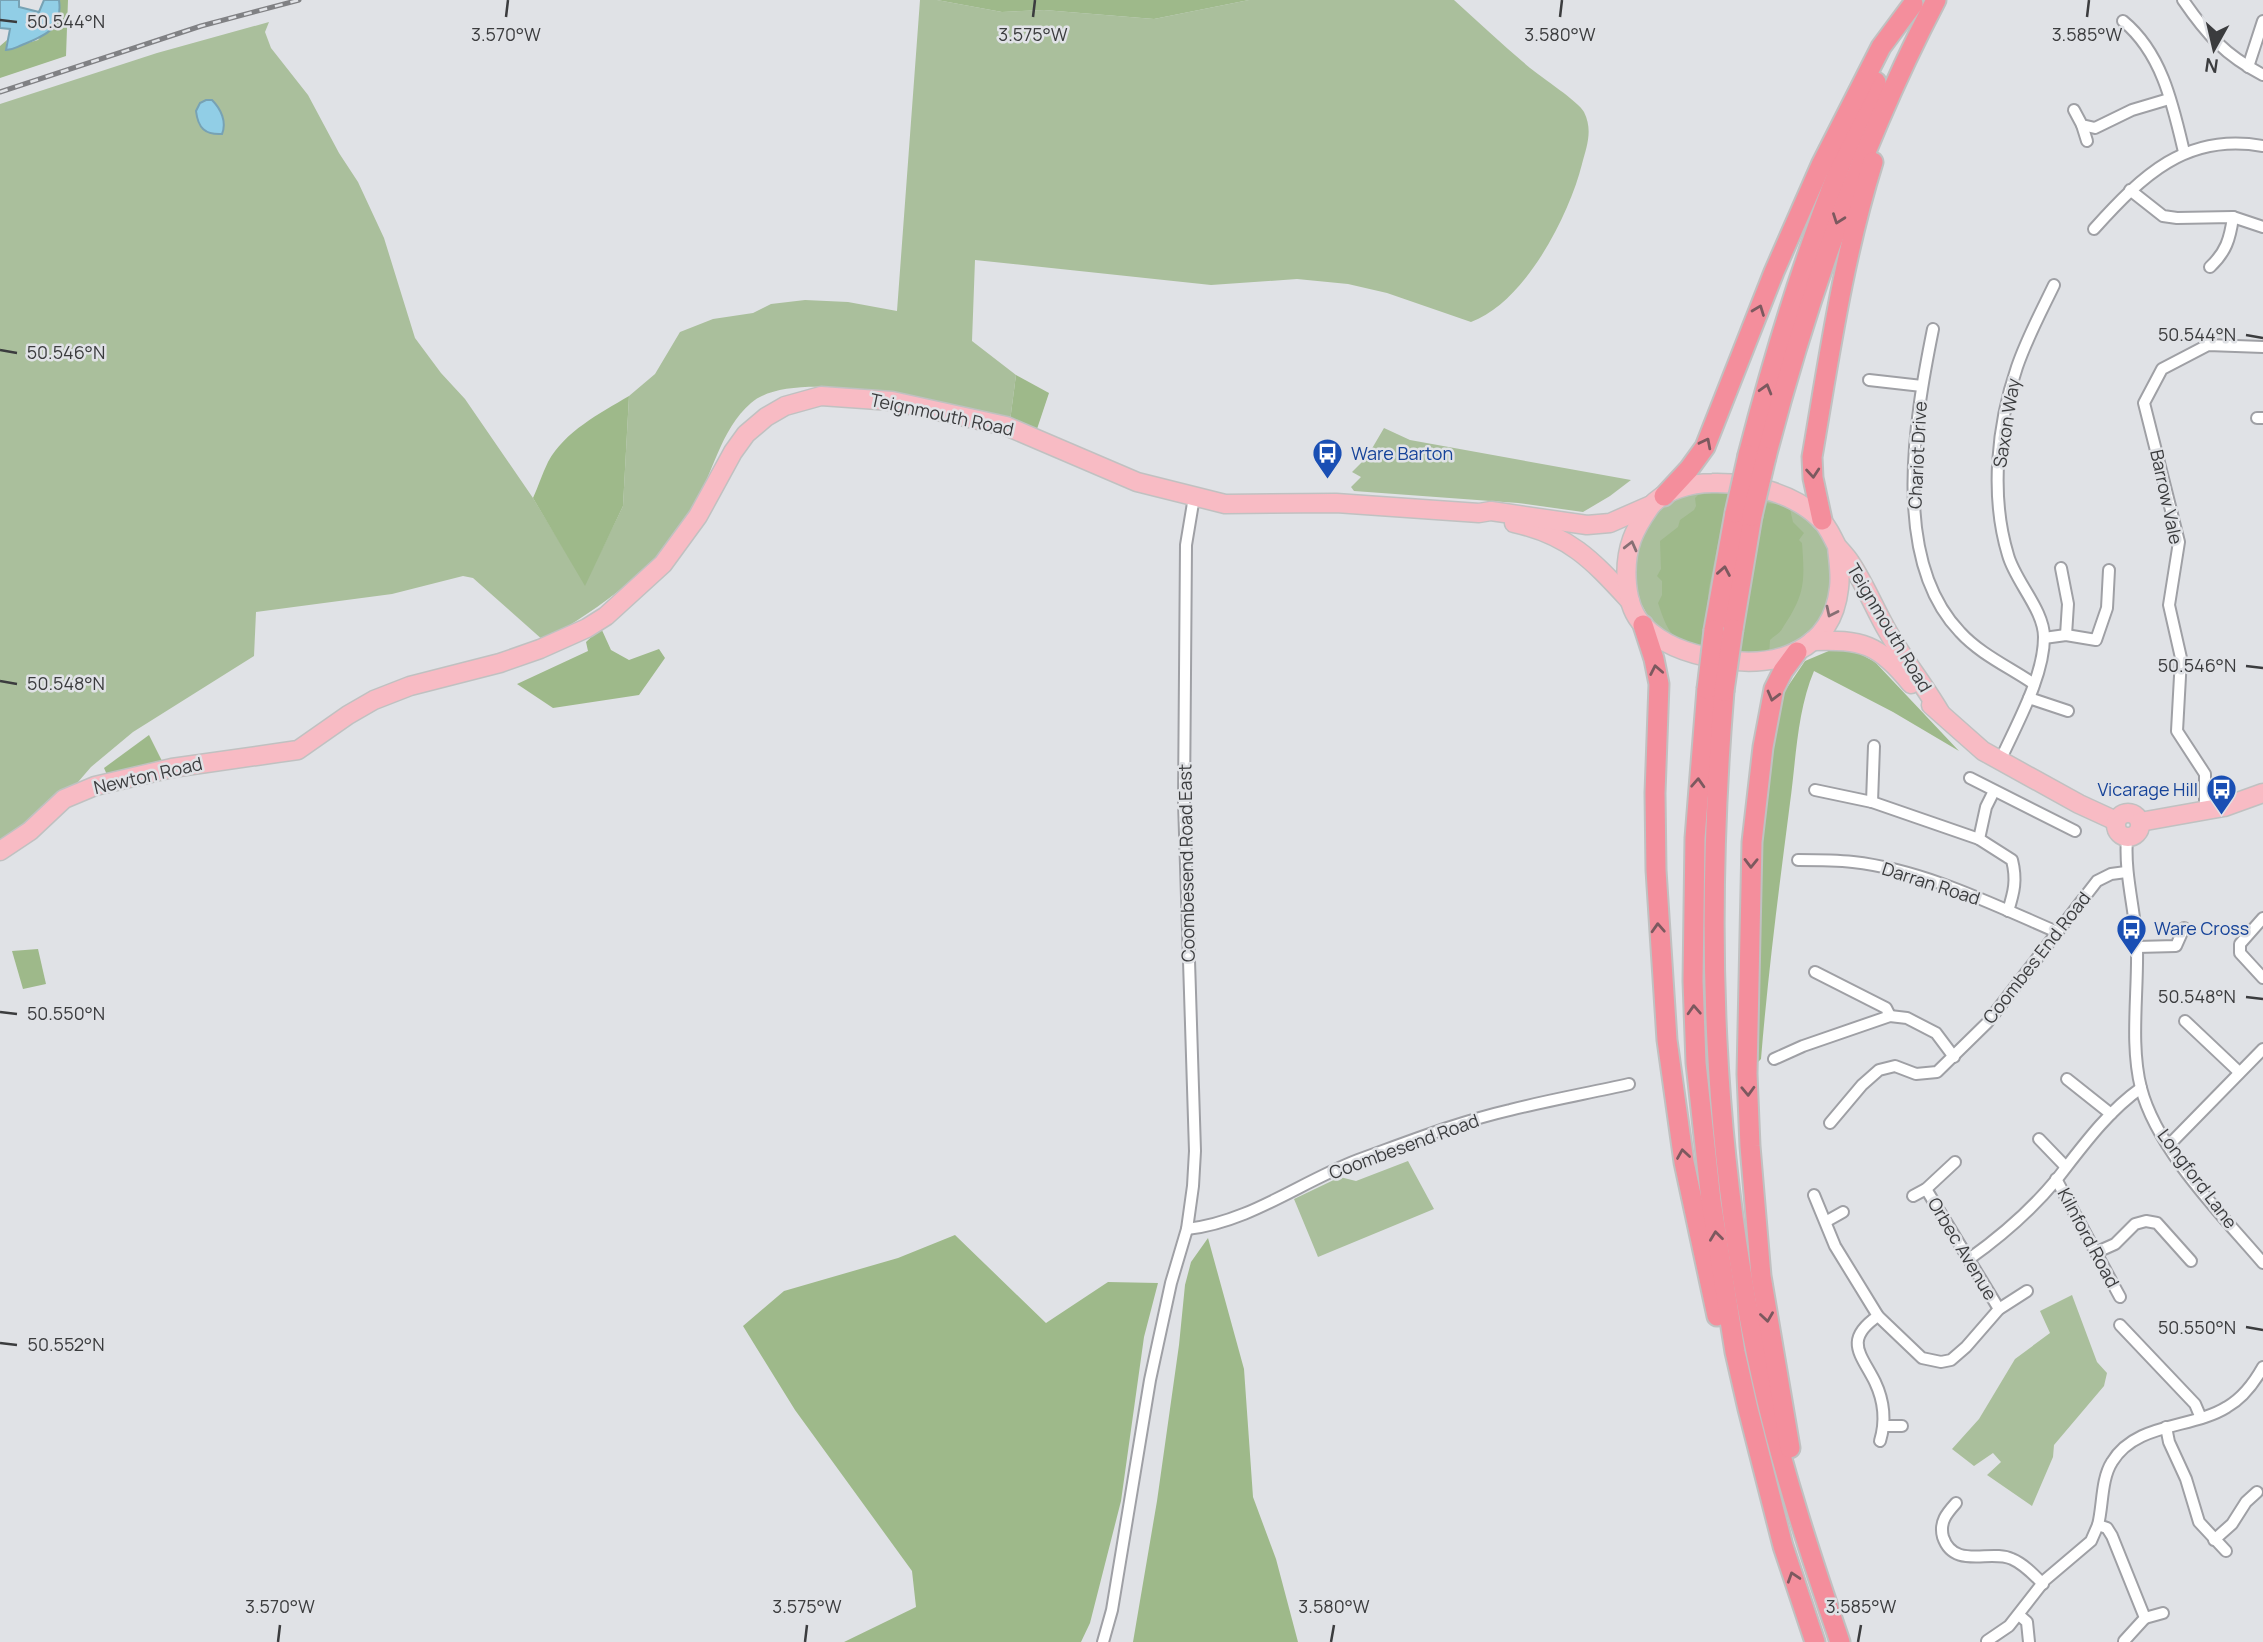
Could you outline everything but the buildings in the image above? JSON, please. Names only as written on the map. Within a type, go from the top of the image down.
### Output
[{"type":"highway","points":[[1757,456],[1790,368],[1838,217],[1909,51],[1936,0]]},
{"type":"highway","points":[[1815,1642],[1783,1546],[1748,1409],[1718,1257],[1696,1063],[1693,981],[1695,838],[1724,630],[1744,514],[1790,306],[1828,195],[1914,2]]},
{"type":"highway","points":[[1658,501],[1689,469],[1705,447],[1774,272],[1821,165],[1881,47],[1914,2]]},
{"type":"highway","points":[[1822,520],[1813,478],[1812,457],[1831,339],[1864,189],[1893,107],[1909,51]]},
{"type":"highway","points":[[1643,625],[1659,684],[1655,793],[1656,881],[1661,968],[1674,1091],[1687,1176],[1709,1286],[1728,1360],[1748,1409]]},
{"type":"highway","points":[[1799,1520],[1789,1438],[1761,1276],[1747,1074],[1752,842],[1763,747],[1774,689],[1783,671],[1804,646]]},
{"type":"highway","points":[[1716,690],[1718,771],[1713,916],[1714,1013],[1721,1121],[1734,1228],[1756,1352],[1777,1443],[1799,1520],[1840,1642]]},
{"type":"main road","name":"Teignmouth Road","points":[[313,742],[348,715],[374,700],[410,686],[499,663],[540,649],[597,622],[663,564],[680,544],[746,434],[766,417],[785,406],[821,396],[892,401],[1006,426],[1137,482],[1225,504],[1336,503],[1479,513],[1544,531],[1561,539],[1590,558],[1630,601]]},
{"type":"main road","points":[[1717,482],[1768,490],[1796,501],[1822,520],[1837,546],[1840,576],[1837,601],[1828,621],[1804,646],[1772,661],[1750,663],[1702,657],[1674,646],[1643,625],[1630,601],[1627,570],[1629,547],[1637,528],[1658,501],[1695,484],[1717,482]]},
{"type":"main road","name":"Teignmouth Road","points":[[1479,513],[1491,511],[1587,525],[1617,520],[1658,501]]},
{"type":"main road","name":"Teignmouth Road","points":[[1837,546],[1851,563],[1890,636],[1940,712]]},
{"type":"main road","name":"Teignmouth Road","points":[[1804,646],[1841,639],[1864,644],[1888,659],[1922,697],[1972,743],[2079,804],[2116,821]]},
{"type":"main road","name":"Newton Road","points":[[0,851],[30,831],[64,799],[95,786],[172,768],[282,754],[313,742]]},
{"type":"main road","points":[[2140,822],[2243,801],[2263,793]]},
{"type":"main road","points":[[2128,813],[2136,816],[2140,822],[2137,833],[2127,838],[2117,832],[2116,821],[2121,815],[2128,813]]},
{"type":"street","points":[[2183,0],[2220,48],[2263,75]]},
{"type":"street","points":[[2123,21],[2138,35],[2155,59],[2184,152]]},
{"type":"street","points":[[2248,67],[2263,21]]},
{"type":"street","points":[[2082,125],[2095,128],[2132,110],[2169,99]]},
{"type":"street","points":[[2074,110],[2087,141]]},
{"type":"street","points":[[2094,229],[2130,190],[2160,166],[2184,152],[2222,142],[2263,146]]},
{"type":"street","points":[[2130,190],[2163,216],[2233,217],[2263,227]]},
{"type":"street","points":[[2210,267],[2225,250],[2231,237],[2233,217]]},
{"type":"street","name":"Saxon Way","points":[[2044,638],[2043,626],[2012,568],[2003,538],[1998,466],[2016,369],[2054,285]]},
{"type":"street","name":"Chariot Drive","points":[[1934,329],[1922,386],[1914,457],[1913,505],[1927,573],[1944,614],[1961,634],[1984,653],[2034,684]]},
{"type":"street","name":"Barrow Vale","points":[[2204,810],[2205,774],[2178,731],[2181,658],[2169,606],[2179,542],[2144,402],[2162,369],[2208,345],[2263,347]]},
{"type":"street","name":"Chariot Drive","points":[[1869,380],[1922,386]]},
{"type":"street","name":"Coombesend Road East","points":[[1103,1642],[1112,1610],[1150,1380],[1171,1283],[1187,1229],[1195,1151],[1184,802],[1186,545],[1194,497]]},
{"type":"street","points":[[2062,568],[2068,604],[2066,635]]},
{"type":"street","points":[[2000,761],[2029,698],[2044,638],[2066,635],[2096,640],[2107,608],[2109,570]]},
{"type":"street","points":[[2029,698],[2068,711]]},
{"type":"street","points":[[1872,802],[1874,746]]},
{"type":"street","points":[[1970,778],[2075,831]]},
{"type":"street","points":[[1815,790],[1872,802],[1979,839],[2012,860],[2015,888],[2008,911]]},
{"type":"street","points":[[1979,839],[1986,807],[1994,790]]},
{"type":"street","name":"Longford Lane","points":[[2127,838],[2126,873],[2137,947],[2137,1044],[2141,1088],[2152,1118],[2201,1191],[2263,1263]]},
{"type":"street","name":"Darran Road","points":[[1798,860],[1853,862],[1910,874],[2057,932]]},
{"type":"street","name":"Coombes End Road","points":[[1830,1123],[1862,1085],[1879,1070],[1895,1066],[1916,1074],[1937,1072],[1987,1023],[2097,881],[2111,874],[2126,873]]},
{"type":"street","points":[[2263,918],[2241,944],[2240,953],[2263,978]]},
{"type":"street","points":[[2137,947],[2176,946],[2184,928]]},
{"type":"street","points":[[1815,972],[1886,1008],[1890,1016]]},
{"type":"street","points":[[1774,1059],[1812,1042],[1890,1016],[1907,1017],[1936,1033],[1954,1057]]},
{"type":"street","points":[[2185,1021],[2239,1072]]},
{"type":"street","points":[[2169,1145],[2263,1049]]},
{"type":"street","points":[[2067,1079],[2111,1114]]},
{"type":"street","name":"Coombesend Road","points":[[1187,1229],[1207,1227],[1235,1219],[1355,1162],[1424,1137],[1507,1110],[1629,1084]]},
{"type":"street","points":[[1969,1259],[1995,1240],[2056,1180],[2065,1166],[2123,1101],[2141,1088]]},
{"type":"street","points":[[2039,1139],[2065,1166]]},
{"type":"street","name":"Orbec Avenue","points":[[1913,1196],[1926,1189],[1955,1162]]},
{"type":"street","name":"Kilnford Road","points":[[2056,1180],[2120,1297]]},
{"type":"street","name":"Orbec Avenue","points":[[1926,1189],[1999,1309]]},
{"type":"street","points":[[1814,1195],[1835,1246],[1878,1316],[1891,1325],[1922,1358],[1941,1362],[1957,1356],[1999,1309],[2027,1291]]},
{"type":"street","points":[[1826,1221],[1843,1212]]},
{"type":"street","points":[[2097,1252],[2115,1244],[2135,1224],[2146,1221],[2157,1223],[2191,1261]]},
{"type":"street","points":[[2171,1257],[2180,1248]]},
{"type":"street","points":[[1878,1316],[1860,1335],[1858,1355],[1875,1382],[1883,1406],[1885,1426],[1880,1441]]},
{"type":"street","points":[[2120,1325],[2195,1404],[2201,1418]]},
{"type":"street","points":[[1989,1623],[1992,1637],[2019,1615],[2043,1584],[2091,1541],[2102,1508],[2107,1473],[2112,1461],[2122,1450],[2143,1436],[2228,1407],[2241,1397],[2263,1367]]},
{"type":"street","points":[[1885,1426],[1902,1426]]},
{"type":"street","points":[[2166,1427],[2199,1522],[2226,1550]]},
{"type":"street","points":[[2214,1540],[2232,1524],[2246,1502],[2257,1492]]},
{"type":"street","points":[[1956,1503],[1945,1516],[1942,1525],[1946,1544],[1969,1558],[2003,1556],[2013,1559],[2043,1584]]},
{"type":"street","points":[[2098,1525],[2108,1528],[2145,1618]]},
{"type":"street","points":[[2124,1642],[2145,1618],[2163,1613]]},
{"type":"street","points":[[2019,1615],[2027,1622],[2029,1642]]},
{"type":"green space","points":[[59,0],[68,0],[66,56],[0,78],[0,46],[7,40],[6,49],[38,40],[60,13]]},
{"type":"green space","points":[[920,0],[937,0],[1002,12],[1044,10],[1154,19],[1249,0],[1454,0],[1530,68],[1581,108],[1588,125],[1587,144],[1567,208],[1542,255],[1509,296],[1491,312],[1471,322],[1387,293],[1348,284],[1297,279],[1211,285],[975,260],[972,341],[1016,375],[1010,421],[953,406],[877,392],[803,387],[773,392],[751,403],[740,414],[724,439],[693,508],[663,550],[646,568],[607,600],[544,641],[473,578],[463,576],[392,594],[256,612],[254,656],[133,732],[91,767],[72,789],[0,842],[0,104],[157,53],[269,22],[265,32],[271,48],[308,95],[358,182],[384,238],[415,338],[465,399],[533,498],[585,584],[623,506],[629,396],[655,374],[680,332],[713,319],[753,313],[771,304],[805,300],[848,302],[897,311]]},
{"type":"green space","points":[[937,0],[1249,0],[1154,19],[1044,10],[1002,12]]},
{"type":"green space","points":[[1016,375],[1049,393],[1036,432],[1010,421]]},
{"type":"green space","points":[[629,396],[623,506],[585,586],[533,498],[548,462],[564,441],[584,424]]},
{"type":"green space","points":[[1384,428],[1410,440],[1631,480],[1583,512],[1518,503],[1354,491],[1351,487],[1361,477],[1352,472],[1367,457]]},
{"type":"green space","points":[[1708,488],[1787,503],[1819,529],[1829,549],[1834,572],[1828,604],[1817,625],[1808,636],[1773,655],[1703,650],[1667,636],[1650,620],[1638,598],[1633,556],[1647,523],[1663,505],[1678,496]]},
{"type":"green space","points":[[1726,491],[1730,493],[1709,588],[1703,648],[1677,638],[1665,622],[1658,603],[1662,595],[1662,581],[1657,576],[1661,569],[1660,541],[1694,510],[1695,498],[1698,495]]},
{"type":"green space","points":[[1765,503],[1784,505],[1790,509],[1793,522],[1804,533],[1799,540],[1802,543],[1803,557],[1802,588],[1790,617],[1770,640],[1769,655],[1739,656],[1747,594]]},
{"type":"green space","points":[[601,628],[611,650],[629,660],[659,649],[665,658],[639,695],[553,708],[517,684],[588,651],[586,642]]},
{"type":"green space","points":[[1831,650],[1855,651],[1875,662],[1959,751],[1893,712],[1814,671],[1804,702],[1798,736],[1761,1059],[1751,1069],[1758,869],[1776,726],[1784,692],[1805,661]]},
{"type":"green space","points":[[149,735],[163,763],[108,777],[104,768]]},
{"type":"green space","points":[[38,949],[46,984],[23,989],[12,951]]},
{"type":"green space","points":[[1408,1161],[1434,1209],[1318,1257],[1294,1199],[1340,1177],[1356,1181]]},
{"type":"green space","points":[[955,1235],[1046,1323],[1108,1282],[1158,1283],[1144,1337],[1121,1501],[1090,1623],[1081,1642],[844,1642],[916,1607],[912,1571],[795,1410],[743,1326],[784,1291],[898,1258]]},
{"type":"green space","points":[[1208,1238],[1244,1369],[1253,1497],[1276,1559],[1298,1642],[1133,1642],[1157,1501],[1185,1285],[1191,1262]]},
{"type":"green space","points":[[2072,1295],[2097,1362],[2107,1373],[2104,1386],[2054,1445],[2053,1457],[2032,1506],[1987,1475],[2001,1462],[1993,1453],[1974,1466],[1952,1449],[1979,1419],[2015,1359],[2050,1333],[2040,1311]]},
{"type":"water","points":[[0,0],[19,0],[19,7],[39,12],[44,0],[59,0],[60,10],[51,30],[14,49],[6,50],[10,29],[0,28]]},
{"type":"water","points":[[212,100],[220,112],[224,125],[222,134],[207,132],[199,122],[196,111],[200,103]]},
{"type":"railway","points":[[0,92],[201,26],[299,0]]},
{"type":"place","name":"Ware Barton","points":[[1328,481]]},
{"type":"place","name":"Vicarage Hill","points":[[2221,817]]},
{"type":"place","name":"Ware Cross","points":[[2131,956]]}]
